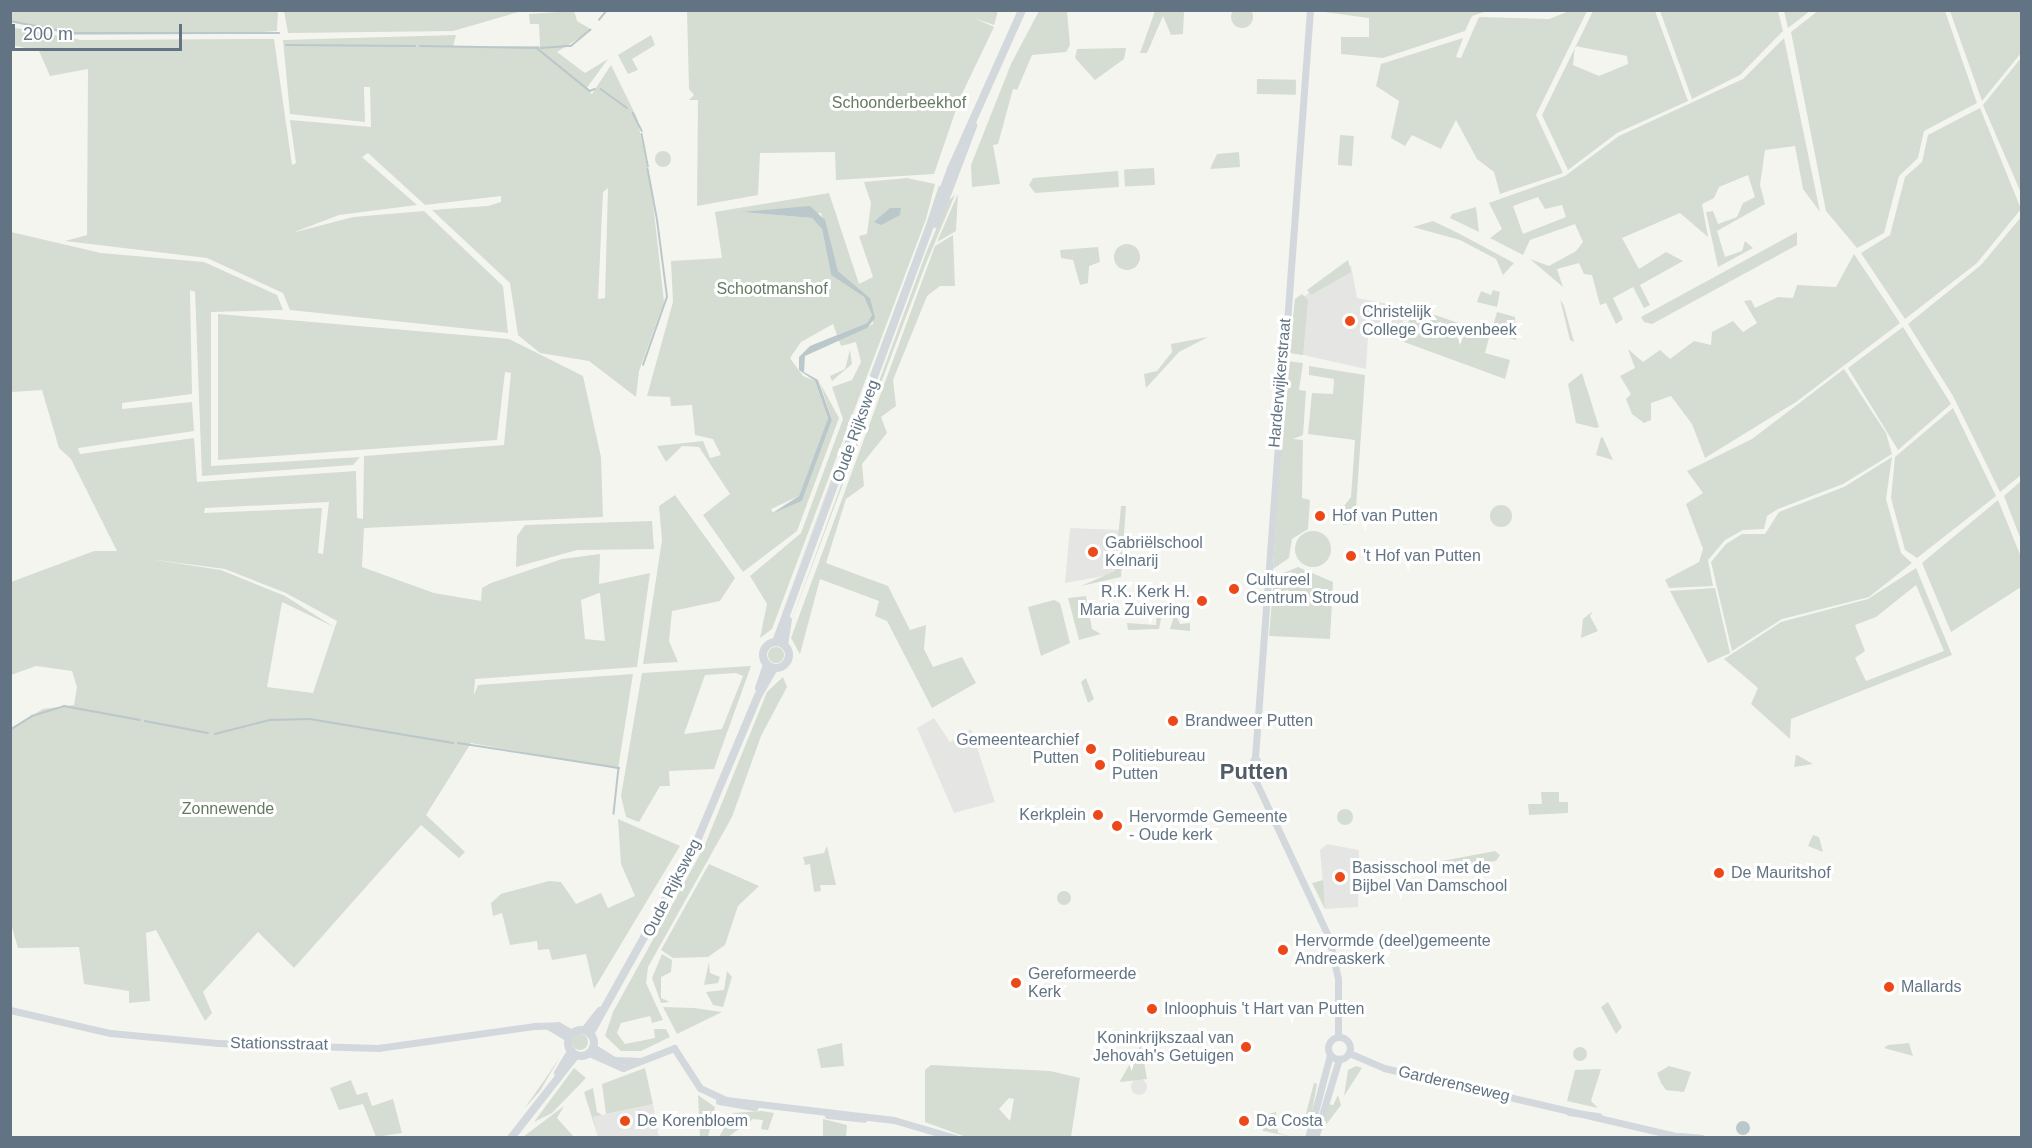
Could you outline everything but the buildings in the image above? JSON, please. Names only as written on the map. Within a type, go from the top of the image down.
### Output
[{"type":"main road","name":"Oude Rijksweg","points":[[780,644],[792,603],[920,259],[987,85],[1022,10]]},
{"type":"main road","name":"Harderwijkerstraat","points":[[1256,757],[1310,10]]},
{"type":"main road","points":[[780,644],[788,662],[771,667],[763,654],[780,644]]},
{"type":"main road","name":"Oude Rijksweg","points":[[587,1032],[694,848],[771,667]]},
{"type":"main road","points":[[1256,757],[1247,773],[1256,782],[1329,938],[1338,979],[1338,1036]]},
{"type":"main road","points":[[1256,757],[1262,768],[1256,782]]},
{"type":"main road","name":"Stationsstraat","points":[[10,1010],[110,1033],[217,1043],[378,1048],[548,1026],[570,1036]]},
{"type":"main road","points":[[573,1053],[570,1036],[587,1032],[591,1050]]},
{"type":"main road","points":[[1315,1137],[1339,1059],[1349,1053],[1347,1040],[1338,1036]]},
{"type":"main road","points":[[1308,1137],[1330,1055],[1328,1044],[1338,1036]]},
{"type":"main road","points":[[512,1136],[573,1053],[591,1050],[619,1067],[674,1048],[706,1091],[766,1105],[872,1117],[955,1137]]},
{"type":"main road","name":"Garderenseweg","points":[[1349,1053],[1384,1068],[1600,1116],[1682,1137],[1701,1137]]},
{"type":"main road","points":[[1330,1055],[1339,1059]]},
{"type":"shaded area","points":[[810,206],[825,220],[838,271],[870,298],[875,318],[867,328],[805,356],[804,372],[818,380],[832,420],[802,501],[771,514],[799,496],[828,418],[815,381],[799,370],[799,357],[810,346],[867,323],[872,315],[864,297],[831,275],[822,229],[812,218],[742,212]]},
{"type":"shaded area","points":[[890,208],[901,208],[900,215],[881,225],[874,222]]},
{"type":"shaded area","name":"Christelijk College Groevenbeek","points":[[1351,265],[1357,298],[1405,307],[1401,337],[1368,336],[1366,369],[1294,353],[1300,299]]},
{"type":"shaded area","name":"Gabriëlschool Kelnarij","points":[[1070,528],[1124,530],[1120,573],[1065,583]]},
{"type":"shaded area","points":[[934,718],[950,742],[971,729],[995,802],[954,813],[917,728]]},
{"type":"shaded area","name":"Basisschool met de Bijbel Van Damschool","points":[[1327,844],[1359,850],[1358,907],[1325,909],[1320,850]]},
{"type":"shaded area","points":[[1136,1079],[1142,1079],[1147,1087],[1145,1093],[1136,1095],[1131,1090],[1131,1084]]},
{"type":"shaded area","name":"De Korenbloem","points":[[653,1104],[659,1137],[598,1137],[593,1117]]},
{"type":"shaded area","points":[[1743,1121],[1748,1123],[1750,1128],[1748,1133],[1743,1135],[1738,1133],[1736,1128],[1738,1123]]},
{"type":"green space","points":[[1242,6],[1252,13],[1253,17],[1246,27],[1242,28],[1232,21],[1231,17],[1238,7]]},
{"type":"green space","points":[[11,10],[278,11],[277,31],[228,34],[73,35],[10,22]]},
{"type":"green space","points":[[284,10],[522,11],[453,31],[288,33]]},
{"type":"green space","points":[[1572,10],[1587,11],[1536,115],[1563,173],[1500,194],[1494,172],[1477,159],[1456,120],[1441,149],[1412,135],[1405,146],[1391,138],[1399,101],[1376,86],[1381,64],[1463,38],[1456,57],[1461,58],[1479,17],[1549,19]]},
{"type":"green space","points":[[1784,10],[1810,11],[1788,28]]},
{"type":"green space","points":[[1819,10],[1945,11],[1977,103],[1924,131],[1918,158],[1899,176],[1884,233],[1857,248],[1826,211],[1791,32]]},
{"type":"green space","points":[[574,11],[577,21],[592,30],[557,52],[585,73],[608,59],[586,89],[592,94],[611,65],[637,118],[651,185],[664,302],[639,371],[636,397],[589,361],[540,353],[518,335],[510,283],[432,210],[488,206],[501,202],[501,196],[425,205],[368,153],[362,157],[417,205],[339,215],[292,233],[353,217],[424,211],[503,286],[508,333],[290,310],[283,293],[207,258],[65,241],[87,235],[88,69],[50,76],[39,51],[11,45],[11,27],[81,40],[274,39],[292,165],[296,163],[290,120],[371,127],[370,87],[364,87],[365,122],[290,114],[283,40],[456,35],[453,47],[540,46],[539,24],[530,24],[529,14]],"holes":[[[608,188],[605,298],[598,299],[603,192]]]},
{"type":"green space","name":"Schoonderbeekhof","points":[[687,11],[998,11],[994,25],[974,18],[994,27],[960,98],[934,174],[836,180],[835,152],[760,153],[758,195],[697,206],[698,100],[689,100],[694,95],[689,89]]},
{"type":"green space","points":[[1039,11],[1067,11],[1070,45],[1066,52],[1032,55],[1017,90],[1013,89],[998,144],[993,145],[1000,184],[972,187],[971,165],[1011,64]]},
{"type":"green space","points":[[1155,11],[1184,11],[1183,34],[1171,35],[1163,16],[1147,53],[1140,53]]},
{"type":"green space","points":[[1317,11],[1487,11],[1472,16],[1465,31],[1383,58],[1341,54],[1341,37],[1369,37],[1369,18]]},
{"type":"green space","points":[[1593,11],[1655,11],[1688,101],[1617,133],[1568,170],[1542,115],[1575,48],[1573,65],[1599,76],[1628,64],[1627,56],[1576,46]]},
{"type":"green space","points":[[1660,11],[1778,11],[1783,31],[1740,75],[1692,99]]},
{"type":"green space","points":[[1950,11],[2021,11],[2021,53],[1982,101]]},
{"type":"green space","points":[[651,35],[655,45],[632,59],[638,70],[628,74],[618,55]]},
{"type":"green space","points":[[1784,38],[1820,212],[1803,189],[1795,146],[1765,150],[1760,185],[1765,204],[1717,231],[1725,257],[1742,251],[1745,241],[1753,248],[1718,267],[1706,212],[1713,211],[1718,224],[1737,217],[1743,203],[1755,197],[1748,175],[1719,187],[1714,198],[1702,204],[1708,237],[1680,213],[1622,238],[1639,269],[1666,252],[1683,261],[1640,285],[1650,305],[1644,308],[1633,287],[1613,298],[1623,319],[1616,324],[1606,303],[1600,305],[1592,275],[1584,274],[1579,263],[1557,269],[1563,287],[1530,259],[1549,266],[1576,251],[1583,242],[1575,224],[1530,240],[1523,255],[1490,238],[1502,229],[1489,203],[1565,176],[1619,136],[1743,79]],"holes":[[[1538,197],[1545,209],[1562,205],[1566,217],[1523,234],[1513,206]]]},
{"type":"green space","points":[[1126,48],[1124,59],[1095,80],[1075,58],[1077,49]]},
{"type":"green space","points":[[2021,58],[2021,193],[1983,105]]},
{"type":"green space","points":[[1257,79],[1296,80],[1296,95],[1257,94]]},
{"type":"green space","points":[[1980,108],[2021,209],[1977,263],[1905,319],[1861,253],[1890,235],[1905,177],[1922,162],[1928,135]]},
{"type":"green space","points":[[1340,135],[1354,136],[1352,166],[1338,165]]},
{"type":"green space","points":[[660,151],[666,151],[671,159],[669,165],[660,167],[655,162],[655,156]]},
{"type":"green space","points":[[1239,152],[1240,167],[1210,169],[1217,154]]},
{"type":"green space","points":[[1154,168],[1155,185],[1125,187],[1124,170]]},
{"type":"green space","points":[[1118,171],[1119,187],[1035,193],[1029,185],[1033,178]]},
{"type":"green space","name":"Schootmanshof","points":[[907,178],[935,184],[926,219],[772,629],[760,638],[767,604],[750,576],[801,533],[843,419],[832,387],[852,380],[861,362],[856,342],[841,346],[838,338],[873,324],[872,315],[867,323],[837,335],[833,324],[801,342],[790,358],[803,376],[815,381],[828,418],[799,496],[771,509],[773,513],[802,501],[832,420],[820,383],[839,418],[797,531],[743,572],[703,515],[730,494],[699,447],[682,446],[666,462],[657,446],[703,441],[710,458],[721,455],[713,439],[695,435],[692,405],[671,406],[670,397],[647,396],[673,302],[671,261],[722,258],[715,212],[829,193],[859,284],[873,277],[859,236],[867,234],[871,203],[864,182]],"holes":[[[742,212],[821,213],[838,271],[870,298],[872,315],[864,297],[831,275],[822,229],[812,218]]]},
{"type":"green space","points":[[939,185],[941,189],[776,627],[926,225]]},
{"type":"green space","points":[[958,194],[956,231],[937,242],[953,205]]},
{"type":"green space","points":[[955,195],[927,261],[788,630],[926,253],[948,201]]},
{"type":"green space","points":[[1476,207],[1479,232],[1450,218],[1452,214]]},
{"type":"green space","points":[[2021,217],[2021,475],[2000,492],[1953,396],[1908,324],[1981,265]]},
{"type":"green space","points":[[1433,221],[1514,263],[1503,275],[1496,259],[1460,240],[1413,227]]},
{"type":"green space","name":"Zonnewende","points":[[11,232],[101,253],[204,262],[277,295],[283,310],[211,312],[211,466],[360,457],[353,465],[202,476],[195,292],[190,290],[192,394],[122,403],[122,409],[192,402],[194,431],[78,448],[80,454],[194,438],[197,482],[356,471],[357,518],[363,519],[364,456],[504,445],[511,373],[505,372],[497,440],[218,460],[218,314],[509,339],[583,376],[601,457],[603,517],[364,528],[362,567],[434,593],[481,601],[482,588],[491,583],[562,559],[600,554],[599,584],[650,573],[637,667],[475,679],[474,695],[478,685],[633,674],[618,769],[471,743],[426,815],[465,852],[459,858],[421,825],[294,968],[258,932],[203,992],[212,1013],[205,1021],[156,930],[146,933],[150,1001],[129,1003],[129,991],[84,984],[79,947],[18,948],[11,924],[11,728],[43,709],[74,705],[77,687],[72,671],[36,666],[11,675],[11,582],[94,551],[117,551],[71,459],[59,448],[42,390],[11,392]],"holes":[[[329,502],[323,554],[318,553],[322,508],[204,513],[205,508]],[[149,559],[225,569],[286,593],[337,621],[313,693],[267,687],[282,602],[334,627],[285,596],[221,570]],[[600,593],[605,641],[585,639],[581,600]]]},
{"type":"green space","points":[[1797,232],[1797,245],[1652,324],[1644,322],[1641,317]]},
{"type":"green space","points":[[953,235],[955,286],[940,286],[927,296],[893,380],[896,406],[881,417],[887,433],[862,464],[864,486],[846,499],[826,563],[888,586],[910,630],[926,625],[924,649],[933,667],[962,657],[976,683],[932,708],[887,621],[875,616],[879,601],[820,579],[800,654],[791,638],[935,246]]},
{"type":"green space","points":[[1127,244],[1136,248],[1140,257],[1136,266],[1127,270],[1118,266],[1114,257],[1118,248]]},
{"type":"green space","points":[[1098,247],[1100,262],[1089,266],[1088,283],[1080,285],[1073,260],[1061,258],[1060,250]]},
{"type":"green space","points":[[1854,254],[1900,323],[1796,402],[1705,458],[1692,424],[1671,396],[1651,403],[1651,420],[1644,423],[1632,414],[1626,399],[1631,394],[1620,376],[1635,368],[1628,349],[1643,362],[1660,350],[1670,359],[1694,341],[1711,345],[1712,332],[1733,321],[1743,332],[1757,323],[1744,301],[1751,300],[1755,308],[1778,297],[1793,298],[1797,285],[1836,287]]},
{"type":"green space","points":[[1348,260],[1351,272],[1311,295],[1307,290]]},
{"type":"green space","points":[[1493,290],[1500,292],[1497,307],[1477,302],[1481,291],[1491,295]]},
{"type":"green space","points":[[1302,294],[1308,300],[1303,355],[1289,353],[1295,299]]},
{"type":"green space","points":[[1560,299],[1564,306],[1574,342],[1570,340]]},
{"type":"green space","points":[[1412,307],[1490,334],[1485,353],[1510,360],[1505,379],[1404,342]]},
{"type":"green space","points":[[1497,312],[1515,317],[1516,340],[1491,333]]},
{"type":"green space","points":[[1903,327],[1951,404],[1898,450],[1848,368]]},
{"type":"green space","points":[[1208,337],[1179,352],[1146,388],[1144,374],[1157,371],[1172,352],[1171,344]]},
{"type":"green space","points":[[850,350],[852,364],[832,381],[830,376],[845,369]]},
{"type":"green space","points":[[1287,361],[1303,363],[1299,390],[1306,391],[1303,435],[1293,439],[1303,440],[1302,498],[1310,500],[1308,529],[1292,539],[1289,558],[1273,569]]},
{"type":"green space","points":[[1309,366],[1365,375],[1355,523],[1343,525],[1344,506],[1351,497],[1355,440],[1308,434],[1312,393],[1333,394],[1334,379],[1309,375]]},
{"type":"green space","points":[[1844,369],[1886,433],[1892,454],[1843,484],[1778,509],[1767,516],[1764,529],[1743,530],[1725,540],[1708,560],[1713,586],[1669,588],[1665,580],[1699,562],[1703,549],[1686,504],[1703,493],[1687,471],[1752,439]]},
{"type":"green space","points":[[1582,373],[1599,427],[1596,428],[1576,423],[1568,384]]},
{"type":"green space","points":[[1953,408],[1996,496],[1917,558],[1905,550],[1891,498],[1895,457]]},
{"type":"green space","points":[[1601,437],[1603,438],[1613,460],[1596,455]]},
{"type":"green space","points":[[1892,457],[1886,499],[1901,553],[1912,563],[1869,597],[1782,619],[1732,651],[1711,562],[1726,544],[1742,534],[1765,534],[1779,512],[1844,487]]},
{"type":"green space","points":[[2021,481],[2021,540],[2004,496]]},
{"type":"green space","points":[[675,495],[735,578],[720,601],[672,611],[669,641],[678,662],[643,664],[662,540],[659,506]]},
{"type":"green space","points":[[1998,500],[2021,557],[2021,587],[1951,632],[1922,563]]},
{"type":"green space","points":[[1501,505],[1509,508],[1512,516],[1509,524],[1501,527],[1493,524],[1490,516],[1493,508]]},
{"type":"green space","points":[[1121,506],[1126,506],[1121,577],[1081,586],[1115,571]]},
{"type":"green space","points":[[652,521],[654,549],[577,550],[516,567],[517,536],[525,525]]},
{"type":"green space","points":[[1313,531],[1325,537],[1331,549],[1325,561],[1313,567],[1301,561],[1295,549],[1301,537]]},
{"type":"green space","points":[[1298,567],[1333,582],[1330,639],[1269,636],[1274,577]]},
{"type":"green space","points":[[1916,568],[1952,655],[1791,719],[1790,739],[1751,704],[1758,688],[1724,659],[1781,622],[1868,599]],"holes":[[[1916,585],[1944,651],[1866,681],[1855,658],[1865,651],[1855,625],[1876,617]]]},
{"type":"green space","points":[[1715,588],[1730,653],[1708,663],[1670,591]]},
{"type":"green space","points":[[1086,596],[1092,629],[1101,634],[1079,640],[1068,598]]},
{"type":"green space","points":[[1054,600],[1060,603],[1070,643],[1041,656],[1028,607]]},
{"type":"green space","points":[[1593,611],[1590,616],[1598,631],[1581,638],[1583,619]]},
{"type":"green space","points":[[1157,613],[1162,613],[1159,629],[1128,630],[1127,623],[1156,625]]},
{"type":"green space","points":[[1175,613],[1180,624],[1190,623],[1190,631],[1170,629]]},
{"type":"green space","points":[[776,647],[782,649],[784,655],[782,661],[776,663],[770,661],[768,655],[770,649]]},
{"type":"green space","points":[[751,666],[714,769],[669,771],[670,786],[660,786],[639,822],[626,817],[621,796],[642,673]],"holes":[[[736,673],[743,676],[722,729],[684,734],[705,675]]]},
{"type":"green space","points":[[783,677],[787,687],[761,736],[732,817],[648,967],[646,983],[663,1020],[652,1023],[650,1016],[621,1023],[617,1033],[625,1044],[655,1038],[654,1029],[666,1029],[670,1037],[641,1051],[621,1051],[605,1036],[613,1012],[704,847],[767,692]]},
{"type":"green space","points":[[1086,678],[1094,699],[1088,703],[1081,682]]},
{"type":"green space","points":[[1796,755],[1799,756],[1813,764],[1794,767]]},
{"type":"green space","points":[[1541,792],[1559,792],[1559,802],[1568,802],[1568,813],[1529,815],[1528,804],[1542,804]]},
{"type":"green space","points":[[1342,809],[1348,809],[1353,817],[1351,823],[1342,825],[1337,820],[1337,814]]},
{"type":"green space","points":[[618,819],[680,846],[594,989],[586,954],[552,960],[549,949],[538,950],[537,941],[510,945],[502,913],[493,916],[491,903],[501,894],[549,881],[561,882],[576,904],[601,893],[608,908],[635,896],[621,864]]},
{"type":"green space","points":[[1813,835],[1819,837],[1823,852],[1808,846]]},
{"type":"green space","points":[[827,846],[836,885],[820,885],[821,891],[814,892],[810,864],[805,865],[803,857],[824,853]]},
{"type":"green space","points":[[1495,851],[1500,855],[1496,861],[1368,875]]},
{"type":"green space","points":[[709,864],[759,886],[738,906],[725,945],[708,957],[673,958],[661,950]]},
{"type":"green space","points":[[1323,880],[1325,909],[1312,883]]},
{"type":"green space","points":[[1064,891],[1069,893],[1071,898],[1069,903],[1064,905],[1059,903],[1057,898],[1059,893]]},
{"type":"green space","points":[[662,954],[672,960],[671,972],[661,977],[661,998],[670,1002],[661,1003],[652,978]]},
{"type":"green space","points":[[709,962],[710,973],[720,977],[718,983],[704,985]]},
{"type":"green space","points":[[727,971],[732,977],[723,1007],[713,1005],[706,992],[724,990]]},
{"type":"green space","points":[[1608,1002],[1622,1027],[1616,1034],[1601,1007]]},
{"type":"green space","points":[[663,1007],[694,1008],[722,1012],[677,1034]]},
{"type":"green space","points":[[580,1034],[586,1036],[588,1042],[586,1048],[580,1050],[574,1048],[572,1042],[574,1036]]},
{"type":"green space","points":[[842,1043],[844,1066],[821,1068],[817,1049]]},
{"type":"green space","points":[[1909,1043],[1913,1056],[1884,1048],[1888,1045]]},
{"type":"green space","points":[[1141,1045],[1147,1079],[1121,1082],[1120,1081]]},
{"type":"green space","points":[[1577,1047],[1583,1047],[1587,1054],[1583,1061],[1577,1061],[1573,1057],[1573,1051]]},
{"type":"green space","points":[[560,1057],[540,1091],[524,1109],[543,1082]]},
{"type":"green space","points":[[931,1065],[1050,1071],[1080,1078],[1071,1137],[966,1137],[925,1122],[925,1070]],"holes":[[[1009,1098],[1014,1099],[1010,1121],[999,1109]]]},
{"type":"green space","points":[[1356,1066],[1362,1068],[1344,1096],[1348,1070]]},
{"type":"green space","points":[[1669,1066],[1691,1072],[1684,1092],[1666,1090],[1661,1083],[1657,1073]]},
{"type":"green space","points":[[574,1068],[586,1078],[552,1113],[534,1122]]},
{"type":"green space","points":[[645,1068],[653,1104],[606,1114],[602,1084]]},
{"type":"green space","points":[[1601,1069],[1591,1101],[1598,1108],[1567,1101],[1575,1070]]},
{"type":"green space","points":[[351,1080],[357,1095],[367,1092],[372,1106],[393,1099],[402,1133],[376,1137],[363,1104],[339,1110],[330,1088]]},
{"type":"green space","points":[[1314,1083],[1317,1084],[1310,1123],[1304,1121]]},
{"type":"green space","points":[[593,1088],[597,1112],[602,1115],[593,1117],[598,1137],[584,1092]]},
{"type":"green space","points":[[698,1095],[715,1107],[708,1137],[700,1137]]},
{"type":"green space","points":[[1338,1095],[1341,1105],[1316,1138],[1327,1104],[1333,1105]]},
{"type":"green space","points":[[564,1106],[557,1118],[574,1137],[523,1137]]},
{"type":"green space","points":[[762,1111],[774,1113],[768,1130],[761,1129],[763,1120],[753,1119],[728,1137],[719,1137],[733,1113]]},
{"type":"green space","points":[[1276,1112],[1278,1133],[1293,1137],[1263,1131],[1262,1116]]},
{"type":"green space","points":[[823,1119],[847,1125],[846,1137],[823,1136]]},
{"type":"waterway","points":[[599,20],[607,10]]},
{"type":"waterway","points":[[10,21],[73,33],[279,33]]},
{"type":"waterway","points":[[541,48],[571,46],[590,30]]},
{"type":"waterway","points":[[286,45],[415,46]]},
{"type":"waterway","points":[[420,46],[538,48]]},
{"type":"waterway","points":[[537,48],[590,91],[595,89]]},
{"type":"waterway","points":[[601,89],[627,108]]},
{"type":"waterway","points":[[633,113],[642,131]]},
{"type":"waterway","points":[[642,134],[648,166]]},
{"type":"waterway","points":[[648,169],[657,217]]},
{"type":"waterway","points":[[643,365],[667,297],[657,220]]},
{"type":"waterway","points":[[10,730],[32,716],[64,706],[140,720]]},
{"type":"waterway","points":[[215,734],[270,720],[310,719],[453,743]]},
{"type":"waterway","points":[[145,721],[208,733]]},
{"type":"waterway","points":[[458,743],[619,768],[614,814]]},
{"type":"place","name":"Christelijk College Groevenbeek","points":[[1350,321]]},
{"type":"place","name":"Hof van Putten","points":[[1320,516]]},
{"type":"place","name":"Gabriëlschool Kelnarij","points":[[1093,552]]},
{"type":"place","name":"'t Hof van Putten","points":[[1351,556]]},
{"type":"place","name":"Cultureel Centrum Stroud","points":[[1234,589]]},
{"type":"place","name":"R.K. Kerk H. Maria Zuivering","points":[[1202,601]]},
{"type":"place","name":"Brandweer Putten","points":[[1173,721]]},
{"type":"place","name":"Gemeentearchief Putten","points":[[1091,749]]},
{"type":"place","name":"Politiebureau Putten","points":[[1100,765]]},
{"type":"place","name":"Kerkplein","points":[[1098,815]]},
{"type":"place","name":"Hervormde Gemeente - Oude kerk","points":[[1117,826]]},
{"type":"place","name":"De Mauritshof","points":[[1719,873]]},
{"type":"place","name":"Basisschool met de Bijbel Van Damschool","points":[[1340,877]]},
{"type":"place","name":"Hervormde (deel)gemeente Andreaskerk","points":[[1283,950]]},
{"type":"place","name":"Gereformeerde Kerk","points":[[1016,983]]},
{"type":"place","name":"Mallards","points":[[1889,987]]},
{"type":"place","name":"Inloophuis 't Hart van Putten","points":[[1152,1009]]},
{"type":"place","name":"Koninkrijkszaal van Jehovah's Getuigen","points":[[1246,1047]]},
{"type":"place","name":"De Korenbloem","points":[[625,1121]]},
{"type":"place","name":"Da Costa","points":[[1244,1121]]},
{"type":"district","name":"Putten","points":[[1254,772]]}]
